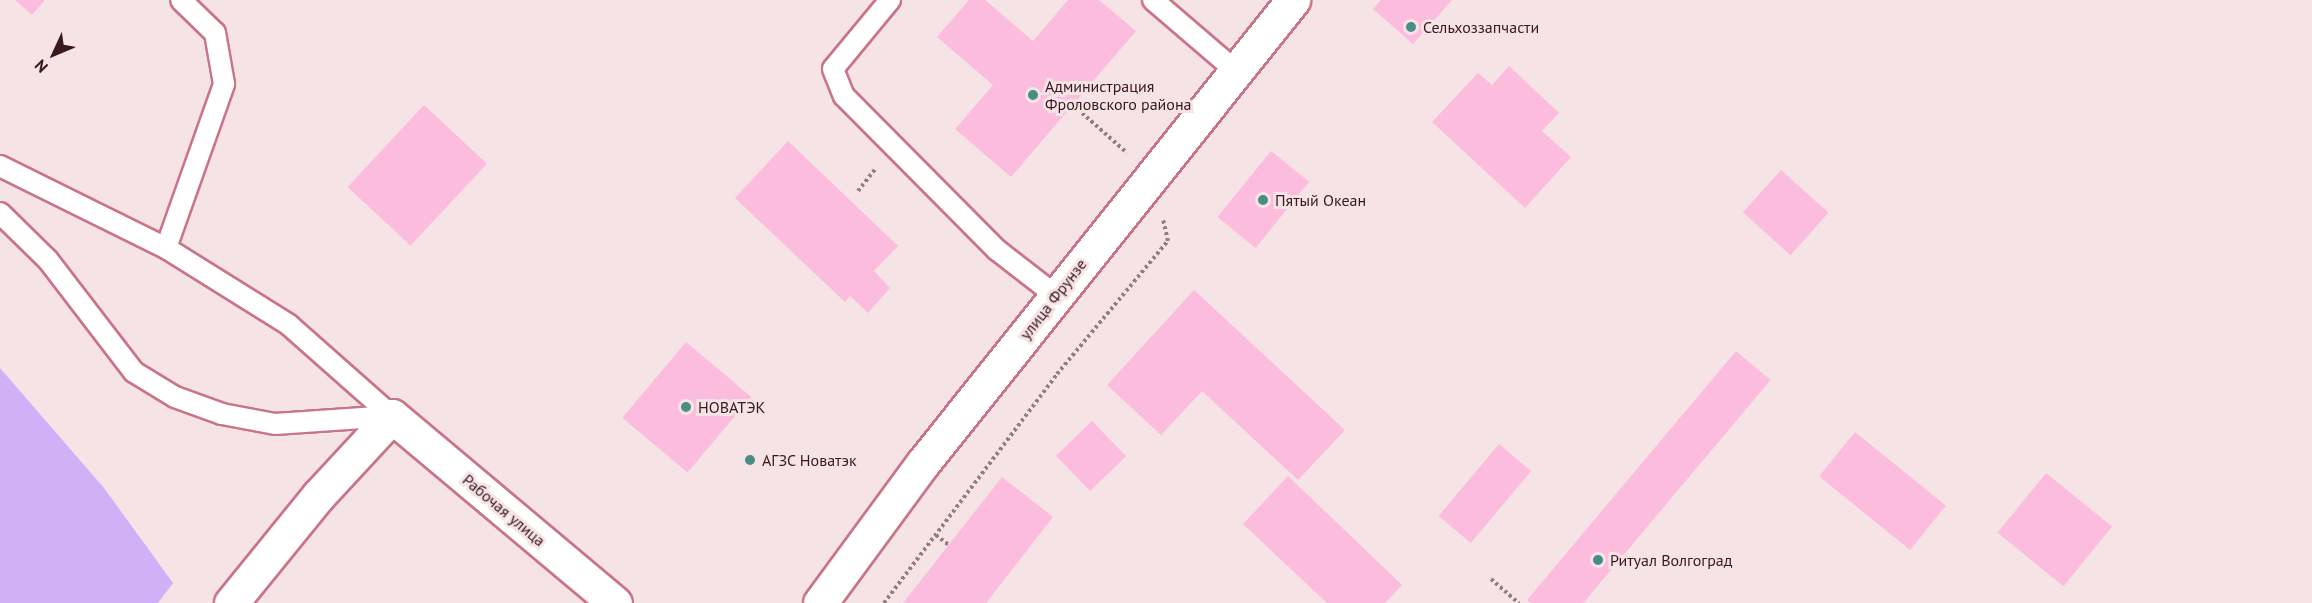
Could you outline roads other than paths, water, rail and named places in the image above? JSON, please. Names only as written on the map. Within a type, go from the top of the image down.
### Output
[{"type":"street","name":"улица Фрунзе","points":[[820,603],[923,463],[1293,0]]},
{"type":"street","points":[[231,603],[318,496],[392,416]]},
{"type":"street","name":"Рабочая улица","points":[[392,416],[615,603]]},
{"type":"lane","points":[[166,248],[224,84],[215,33],[181,0]]},
{"type":"lane","points":[[890,0],[833,69],[844,96],[997,250],[1055,295]]},
{"type":"lane","points":[[1153,0],[1236,72]]},
{"type":"lane","points":[[0,166],[166,248],[289,326],[392,416]]},
{"type":"lane","points":[[0,213],[48,260],[135,372],[175,397],[222,414],[275,424],[392,416]]},
{"type":"place","name":"Сельхоззапчасти","points":[[1411,27]]},
{"type":"place","name":"Администрация Фроловского района","points":[[1033,95]]},
{"type":"place","name":"Пятый Океан","points":[[1263,200]]},
{"type":"place","name":"НОВАТЭК","points":[[686,407]]},
{"type":"place","name":"АГЗС Новатэк","points":[[750,460]]},
{"type":"place","name":"Ритуал Волгоград","points":[[1598,560]]}]
